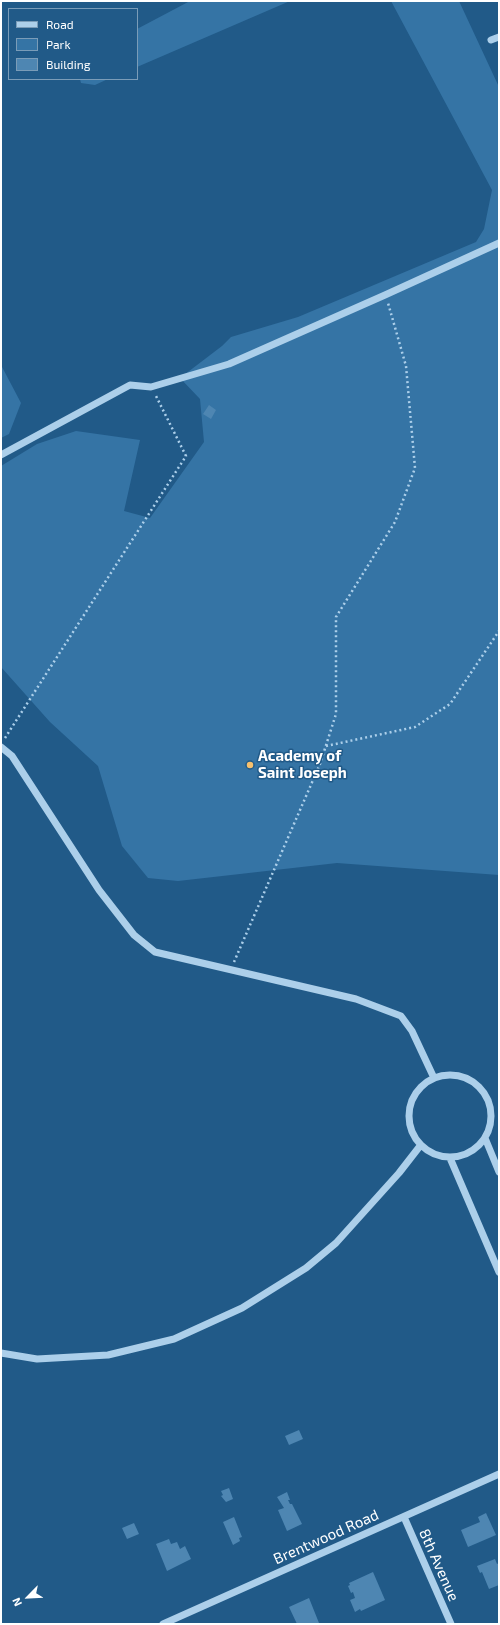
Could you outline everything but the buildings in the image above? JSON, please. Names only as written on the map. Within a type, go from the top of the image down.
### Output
[{"type":"street","points":[[491,40],[499,36]]},
{"type":"street","points":[[1,455],[130,385],[151,387],[229,364],[499,243]]},
{"type":"street","points":[[1,746],[12,756],[99,890],[134,935],[155,952],[356,999],[401,1016],[412,1031],[434,1078]]},
{"type":"street","points":[[450,1074],[466,1078],[479,1087],[488,1100],[492,1116],[485,1138],[479,1146],[466,1155],[450,1158],[434,1155],[420,1146],[411,1132],[408,1116],[411,1100],[420,1086],[434,1078],[450,1074]]},
{"type":"street","points":[[485,1138],[499,1172]]},
{"type":"street","points":[[1,1353],[37,1359],[108,1355],[174,1339],[242,1308],[306,1268],[336,1243],[399,1173],[420,1146]]},
{"type":"street","points":[[450,1158],[499,1272]]},
{"type":"street","name":"Brentwood Road","points":[[163,1624],[499,1474]]},
{"type":"street","name":"8th Avenue","points":[[404,1516],[451,1624]]},
{"type":"path","points":[[230,970],[320,764],[336,714],[336,617],[395,522],[415,468],[406,366],[385,295]]},
{"type":"path","points":[[1,746],[186,456],[151,387]]},
{"type":"path","points":[[326,746],[415,727],[450,704],[499,631]]},
{"type":"green space","points":[[190,1],[290,1],[138,67],[138,28]]},
{"type":"green space","points":[[391,1],[459,1],[499,87],[499,875],[337,863],[178,881],[148,878],[122,846],[98,766],[50,722],[1,667],[1,466],[37,444],[76,431],[140,440],[124,511],[150,518],[204,442],[200,399],[180,378],[222,346],[231,337],[298,317],[476,242],[484,229],[492,190]]},
{"type":"green space","points":[[80,80],[106,80],[95,85],[81,83]]},
{"type":"green space","points":[[1,365],[21,403],[9,434],[1,438]]},
{"type":"place","name":"Academy of Saint Joseph","points":[[250,765]]}]
